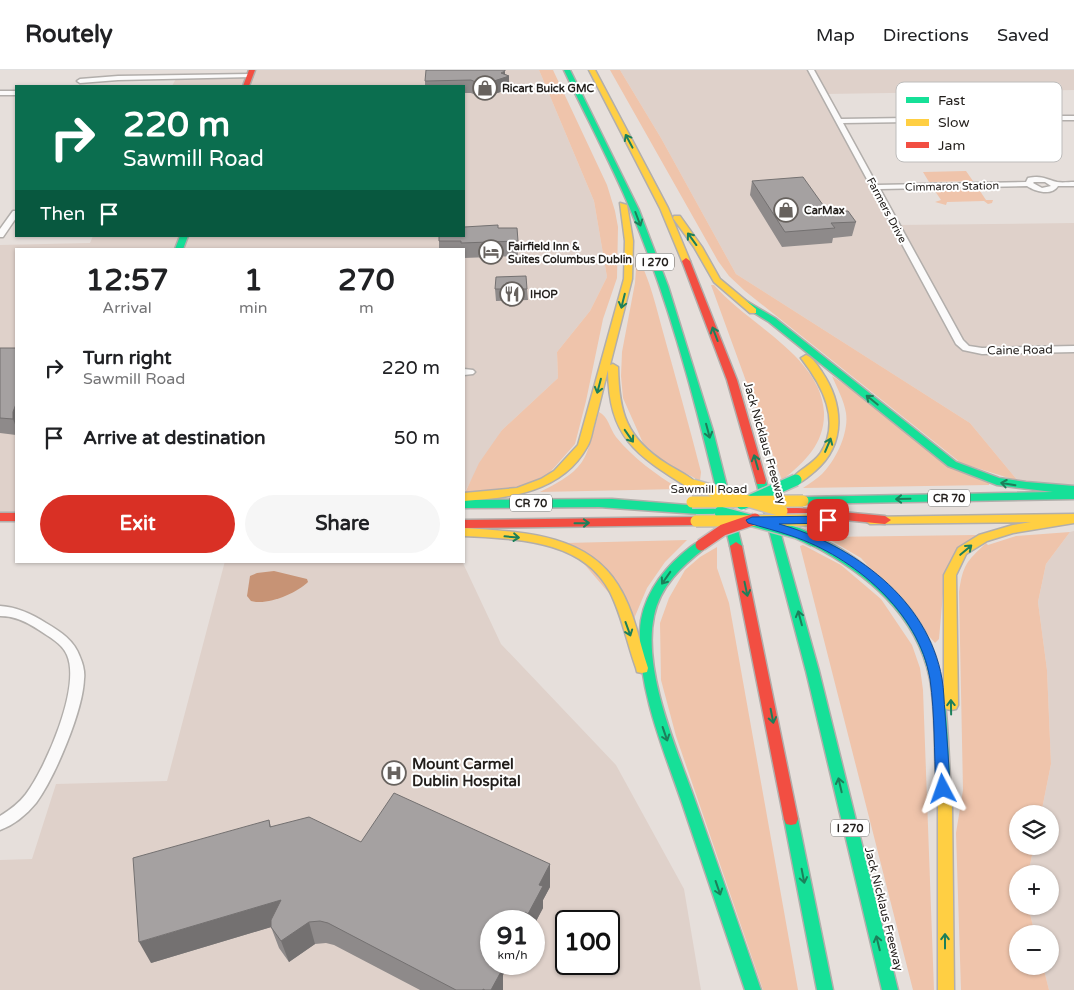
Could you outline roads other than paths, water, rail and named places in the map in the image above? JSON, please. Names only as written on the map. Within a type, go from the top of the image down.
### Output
[{"type":"main road","name":"I 270","points":[[567,70],[635,210],[664,286],[708,431],[744,578],[825,990]]},
{"type":"main road","name":"Jack Nicklaus Freeway","points":[[592,70],[652,184],[697,287],[732,380],[812,665],[847,818],[890,990]]},
{"type":"main road","points":[[465,497],[535,488],[555,479],[572,465],[583,446],[618,322],[628,279],[629,241],[625,212],[603,143]]},
{"type":"main road","points":[[652,184],[698,247],[717,280],[812,363],[826,384],[832,401],[834,422],[830,444],[817,464],[796,480],[720,512]]},
{"type":"main road","points":[[743,302],[772,320],[952,464],[980,477],[1005,484],[1074,490]]},
{"type":"main road","points":[[618,322],[610,387],[612,404],[620,424],[634,444],[655,462],[692,485],[782,511],[806,511]]},
{"type":"main road","name":"Sawmill Road","points":[[465,504],[598,503],[694,512],[752,520],[806,511],[825,500],[1074,495]]},
{"type":"main road","name":"Sawmill Road","points":[[465,524],[673,522],[694,512],[747,502],[885,520],[1074,518]]},
{"type":"main road","points":[[659,717],[649,662],[646,630],[653,598],[666,576],[683,558],[723,530],[782,511]]},
{"type":"main road","points":[[694,512],[720,512],[752,520],[797,533],[833,550],[878,580],[907,612],[928,649],[936,679],[945,807],[946,990]]},
{"type":"main road","points":[[0,518],[15,517]]},
{"type":"main road","points":[[945,807],[952,755],[950,575],[962,551],[983,538],[1013,529],[1074,518]]},
{"type":"main road","points":[[465,532],[541,539],[562,545],[583,555],[601,571],[613,587],[753,990]]},
{"type":"street","points":[[79,70],[80,84],[148,77],[249,78]]},
{"type":"street","points":[[161,77],[165,70]]},
{"type":"street","name":"Farmers Drive","points":[[811,70],[958,342],[966,348]]},
{"type":"street","points":[[144,85],[148,77]]},
{"type":"street","points":[[0,93],[15,93]]},
{"type":"street","points":[[838,121],[896,120]]},
{"type":"street","name":"Cimmaron Station","points":[[875,187],[1029,184],[1036,189],[1046,190],[1054,189],[1054,184],[1074,184]]},
{"type":"street","points":[[2,233],[15,214]]},
{"type":"street","points":[[2,233],[15,229]]},
{"type":"street","name":"Caine Road","points":[[966,348],[982,351],[1074,350]]},
{"type":"street","points":[[0,610],[7,610],[37,623],[64,640],[73,654],[78,678],[73,704],[50,766],[34,795],[14,816],[0,824]]},
{"type":"place","name":"Ricart Buick GMC","points":[[485,88]]},
{"type":"place","name":"CarMax","points":[[786,210]]},
{"type":"place","name":"Fairfield Inn & Suites Columbus Dublin","points":[[491,252]]},
{"type":"place","name":"IHOP","points":[[512,294]]},
{"type":"place","name":"Mount Carmel Dublin Hospital","points":[[394,773]]}]
